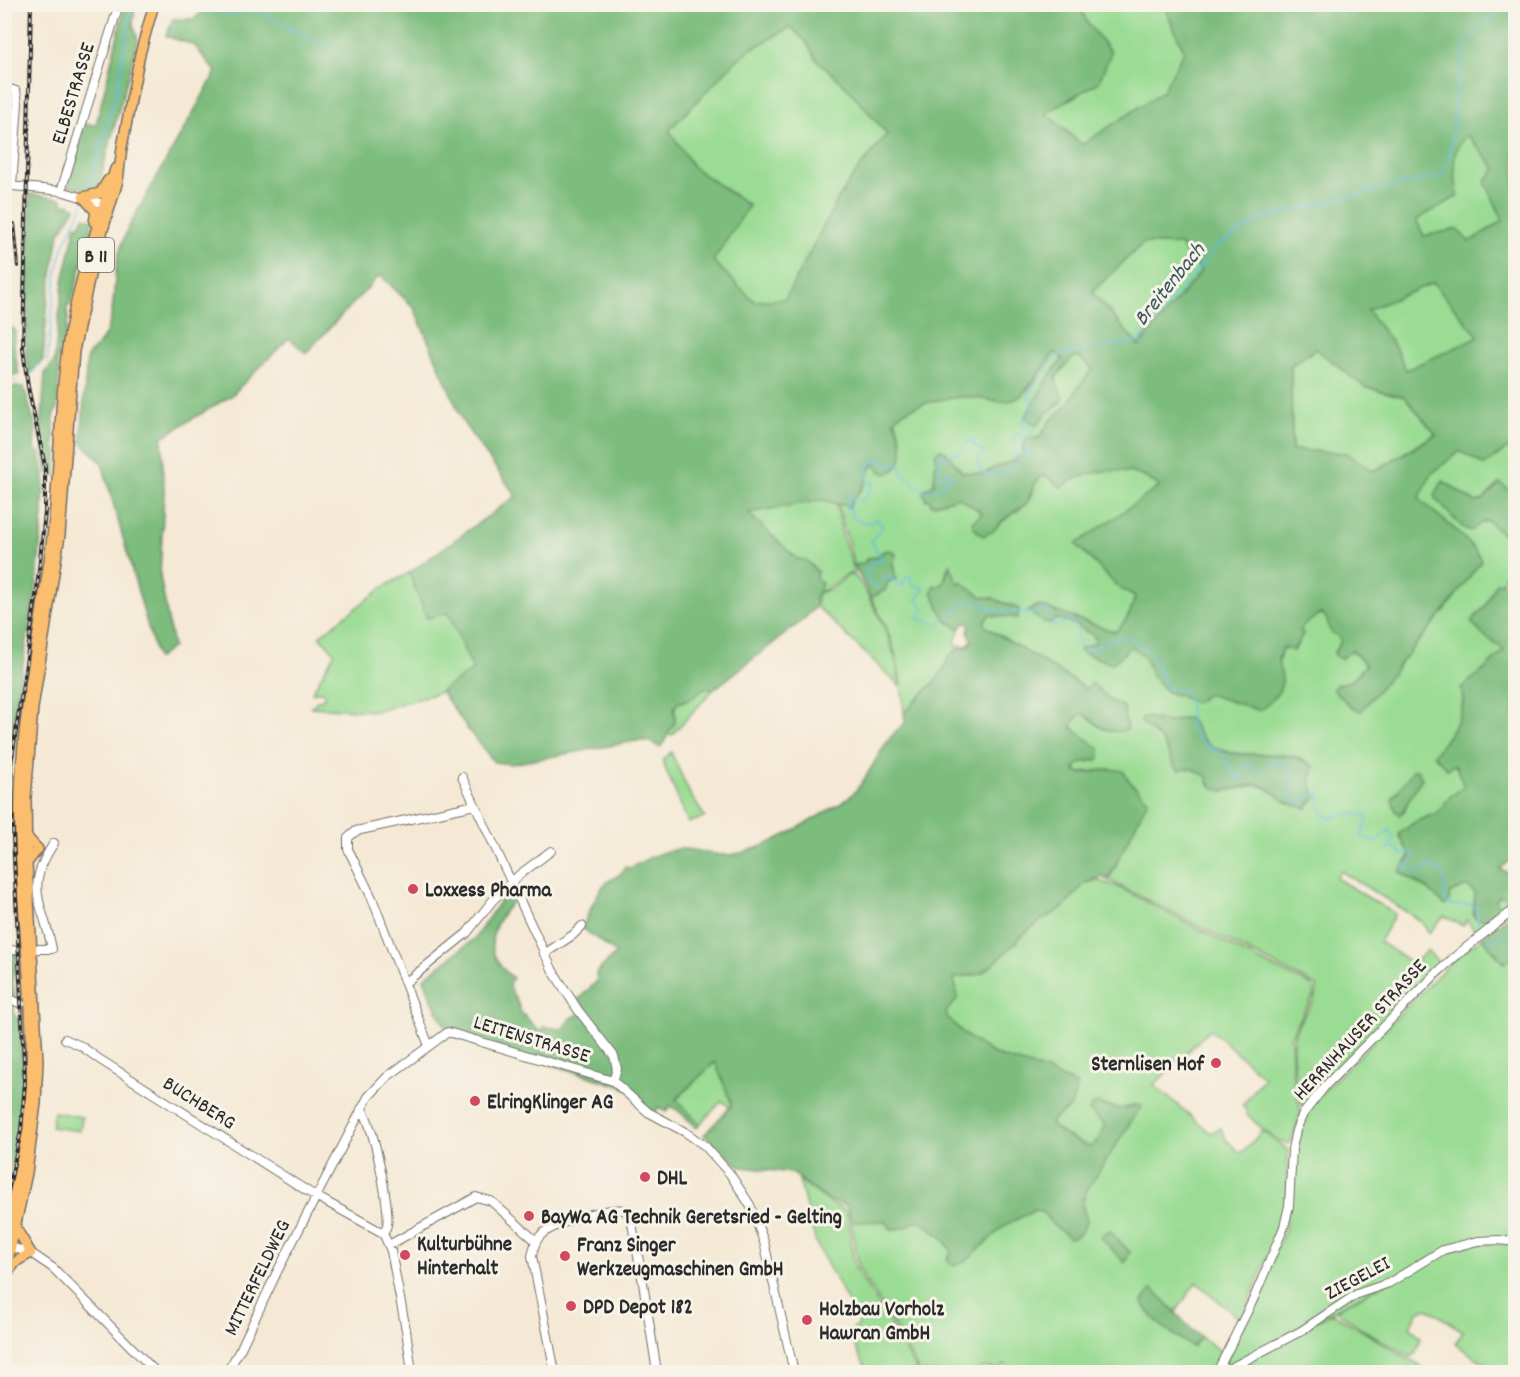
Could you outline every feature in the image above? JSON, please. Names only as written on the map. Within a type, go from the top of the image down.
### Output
[{"type":"main road","name":"B 11","points":[[4,1237],[26,1138],[31,1082],[20,862],[22,755],[26,709],[53,534],[67,349],[78,295],[93,242],[118,181],[122,147],[140,54],[154,4]]},
{"type":"main road","name":"B 11","points":[[5,1278],[8,1246],[16,1227],[33,1140],[38,1082],[26,836],[26,798],[33,708],[60,535],[74,351],[114,171],[122,147]]},
{"type":"main road","points":[[93,242],[96,212],[83,197],[100,192],[114,171]]},
{"type":"main road","points":[[26,836],[38,849],[27,863]]},
{"type":"main road","points":[[28,996],[21,1004],[29,1016]]},
{"type":"main road","points":[[5,1278],[17,1261],[31,1253],[16,1227]]},
{"type":"street","name":"ELBESTRASSE","points":[[61,191],[119,4]]},
{"type":"street","points":[[4,87],[16,92],[18,103],[8,186],[61,191],[108,205]]},
{"type":"street","name":"LEITENSTRASSE","points":[[462,777],[558,980],[578,1010],[611,1051],[617,1069],[613,1081]]},
{"type":"street","points":[[429,1046],[372,898],[348,849],[348,838],[357,831],[475,805]]},
{"type":"street","points":[[36,949],[52,949],[36,884],[48,852],[54,843]]},
{"type":"street","points":[[38,849],[48,852]]},
{"type":"street","points":[[405,983],[467,933],[493,900],[551,851]]},
{"type":"street","name":"HERRNHAUSER STRASSE","points":[[1217,1372],[1249,1309],[1284,1227],[1288,1206],[1292,1149],[1296,1130],[1303,1114],[1332,1079],[1438,972],[1515,908]]},
{"type":"street","points":[[544,954],[582,926]]},
{"type":"street","points":[[4,951],[16,950]]},
{"type":"street","points":[[4,996],[21,1004]]},
{"type":"street","name":"LEITENSTRASSE","points":[[317,1197],[368,1097],[387,1077],[448,1032],[613,1081],[648,1112],[671,1123],[705,1146],[723,1165],[750,1205],[764,1242],[794,1372]]},
{"type":"street","name":"BUCHBERG","points":[[65,1039],[81,1046],[138,1085],[317,1197]]},
{"type":"street","points":[[361,1109],[366,1112],[381,1174],[388,1224],[383,1233]]},
{"type":"street","points":[[317,1197],[383,1233],[389,1245],[412,1372]]},
{"type":"street","name":"MITTERFELDWEG","points":[[227,1372],[317,1197]]},
{"type":"street","points":[[389,1245],[476,1197],[491,1201],[536,1241]]},
{"type":"street","points":[[555,1372],[532,1256],[536,1241],[542,1234],[558,1226],[615,1208],[625,1210],[630,1218],[657,1372]]},
{"type":"street","name":"ZIEGELEI","points":[[1223,1372],[1301,1331],[1357,1294],[1389,1283],[1443,1250],[1478,1240],[1515,1242]]},
{"type":"street","points":[[8,1246],[31,1253],[61,1275],[156,1372]]},
{"type":"green space","points":[[125,5],[135,5],[133,24],[138,40],[97,191],[68,186],[85,124],[96,125]]},
{"type":"green space","points":[[210,5],[1079,5],[1088,24],[1111,52],[1099,82],[1046,113],[1082,145],[1163,91],[1184,51],[1164,5],[1515,5],[1515,443],[1484,465],[1460,451],[1431,474],[1419,499],[1471,545],[1481,561],[1448,606],[1361,711],[1352,708],[1333,689],[1336,685],[1351,681],[1366,665],[1352,650],[1341,659],[1334,654],[1341,641],[1340,637],[1331,632],[1323,614],[1319,614],[1300,629],[1303,634],[1293,651],[1284,647],[1280,652],[1278,661],[1282,685],[1270,702],[1258,710],[1211,695],[1206,695],[1195,703],[1167,692],[1153,677],[1144,656],[1131,646],[1111,663],[1081,652],[1080,649],[1095,643],[1096,639],[1090,633],[1075,623],[1057,618],[1051,623],[1043,622],[1028,611],[1040,606],[1116,631],[1128,615],[1135,596],[1119,588],[1076,544],[1159,487],[1158,485],[1131,472],[1112,470],[1079,477],[1061,487],[1048,477],[1042,476],[1035,482],[1027,503],[984,536],[976,530],[972,522],[982,514],[977,509],[958,497],[932,505],[929,499],[926,500],[923,491],[934,484],[936,453],[940,449],[945,451],[962,472],[984,474],[1014,461],[1023,453],[1027,439],[1040,437],[1049,422],[1069,403],[1093,369],[1079,357],[1072,358],[1056,377],[1062,401],[1036,426],[1025,417],[1047,380],[1063,359],[1055,352],[1017,399],[1005,401],[973,397],[954,398],[920,405],[901,414],[894,420],[902,443],[898,465],[885,474],[874,464],[865,484],[850,507],[823,500],[748,513],[797,559],[806,560],[817,572],[816,578],[822,584],[815,598],[816,606],[803,620],[713,690],[704,688],[690,699],[678,703],[674,708],[675,723],[660,747],[648,741],[636,741],[511,764],[494,762],[441,691],[473,670],[448,613],[427,618],[409,573],[516,496],[464,424],[414,308],[380,275],[306,353],[289,338],[231,396],[162,437],[164,492],[160,576],[173,647],[157,659],[102,463],[81,442],[87,356],[98,346],[110,323],[118,257],[127,230],[216,72],[194,45],[166,36],[173,19],[194,19]],"holes":[[[791,27],[807,43],[817,60],[848,88],[887,134],[854,175],[837,201],[785,299],[754,301],[713,261],[749,206],[694,168],[669,130],[737,60],[751,49]],[[1467,135],[1496,169],[1485,181],[1503,221],[1469,242],[1457,229],[1424,236],[1416,220],[1458,196],[1454,163],[1461,141]],[[1143,243],[1180,245],[1201,271],[1139,346],[1092,292]],[[1433,283],[1479,337],[1406,370],[1395,347],[1367,310]],[[1316,349],[1365,387],[1405,397],[1436,435],[1374,471],[1346,453],[1292,450],[1291,365]]]},
{"type":"green space","points":[[1079,5],[1164,5],[1184,51],[1164,91],[1082,145],[1046,113],[1099,82],[1100,41]]},
{"type":"green space","points":[[791,27],[807,43],[818,60],[848,88],[887,134],[854,175],[837,201],[785,300],[754,301],[713,261],[749,205],[694,168],[669,130],[737,60],[751,49]]},
{"type":"green space","points":[[1467,134],[1496,169],[1485,181],[1503,221],[1469,242],[1457,229],[1424,236],[1416,220],[1458,196],[1455,155],[1461,140]]},
{"type":"green space","points":[[30,194],[62,199],[63,205],[70,204],[75,208],[59,234],[48,299],[43,360],[29,374],[26,354]]},
{"type":"green space","points":[[84,217],[92,219],[92,228],[71,304],[67,305],[68,322],[66,326],[68,329],[57,363],[59,374],[57,409],[54,414],[56,476],[47,473],[41,432],[45,373],[54,362],[63,282],[76,225],[79,226]]},
{"type":"green space","points":[[1143,243],[1180,245],[1202,271],[1139,346],[1092,292]]},
{"type":"green space","points":[[1433,283],[1480,337],[1406,370],[1395,347],[1367,310]]},
{"type":"green space","points":[[12,328],[15,330],[14,347],[19,375],[5,374],[5,329],[8,331]]},
{"type":"green space","points":[[1316,349],[1365,387],[1405,397],[1436,434],[1374,471],[1346,453],[1292,450],[1291,365]]},
{"type":"green space","points":[[1055,352],[1063,359],[1025,417],[1037,424],[1061,403],[1062,397],[1057,387],[1056,377],[1072,358],[1079,357],[1093,369],[1069,403],[1049,422],[1040,437],[1027,439],[1023,453],[1014,461],[984,474],[962,472],[942,449],[936,460],[934,484],[931,488],[926,488],[927,500],[929,498],[932,505],[958,497],[981,512],[982,514],[973,522],[993,531],[1026,504],[1037,481],[1042,476],[1048,477],[1061,487],[1082,476],[1112,470],[1130,472],[1158,485],[1159,487],[1076,544],[1119,588],[1135,596],[1128,615],[1116,631],[1040,606],[1035,606],[1029,611],[1043,622],[1065,620],[1089,633],[1096,640],[1095,643],[1079,650],[1107,662],[1117,660],[1131,646],[1144,656],[1153,677],[1170,693],[1199,701],[1206,695],[1211,695],[1258,710],[1278,667],[1284,647],[1294,651],[1303,634],[1300,629],[1314,617],[1323,615],[1326,616],[1329,625],[1341,641],[1334,652],[1351,650],[1366,665],[1351,681],[1336,685],[1333,689],[1352,708],[1361,711],[1448,606],[1481,561],[1467,542],[1419,499],[1431,474],[1460,450],[1484,465],[1515,443],[1515,495],[1500,483],[1483,500],[1475,502],[1447,483],[1453,518],[1464,528],[1488,521],[1509,538],[1515,531],[1515,554],[1502,582],[1496,583],[1485,606],[1471,622],[1482,634],[1504,650],[1461,688],[1463,697],[1459,715],[1434,755],[1447,769],[1456,766],[1464,787],[1451,796],[1437,813],[1415,822],[1399,836],[1409,854],[1399,872],[1448,903],[1450,893],[1467,886],[1475,893],[1473,915],[1496,912],[1498,908],[1496,900],[1501,895],[1515,898],[1515,906],[1478,935],[1467,920],[1463,926],[1444,916],[1429,933],[1421,921],[1341,871],[1336,878],[1395,914],[1379,942],[1414,964],[1427,950],[1440,964],[1450,954],[1450,956],[1305,1106],[1302,1105],[1295,1077],[1294,1035],[1313,1002],[1317,986],[1108,880],[1116,866],[1135,787],[1110,769],[1078,773],[1075,767],[1081,763],[1096,760],[1098,748],[1090,744],[1070,725],[1083,713],[1103,729],[1124,721],[1125,711],[1104,696],[1094,685],[1087,689],[986,627],[984,623],[989,615],[1017,618],[1019,609],[992,598],[981,597],[963,583],[958,584],[947,569],[944,582],[932,592],[945,617],[960,629],[955,641],[956,645],[966,646],[973,639],[968,647],[959,648],[939,677],[904,713],[895,653],[886,627],[871,598],[885,590],[888,582],[896,579],[893,564],[895,553],[888,550],[877,557],[868,558],[863,564],[854,565],[838,505],[850,505],[874,464],[881,472],[901,460],[902,441],[895,418],[919,405],[948,398],[966,397],[1002,401],[1016,399],[1030,387]],"holes":[[[1144,717],[1168,722],[1185,718],[1190,720],[1203,739],[1215,748],[1229,752],[1288,755],[1301,759],[1314,767],[1310,781],[1314,801],[1305,808],[1258,785],[1223,791],[1209,785],[1207,777],[1199,772],[1175,767],[1162,741],[1141,722]],[[1422,778],[1412,792],[1404,812],[1396,811],[1392,799],[1408,779]]]},
{"type":"green space","points":[[4,387],[24,387],[36,429],[34,448],[40,454],[44,477],[37,581],[14,717],[8,766],[9,794],[4,791]]},
{"type":"green space","points":[[1443,481],[1475,502],[1483,500],[1500,483],[1515,495],[1515,531],[1507,538],[1488,521],[1484,521],[1471,531],[1464,528],[1435,498],[1434,495]]},
{"type":"green space","points":[[827,499],[836,504],[843,537],[855,573],[818,592],[822,584],[816,578],[817,571],[806,560],[797,559],[747,513]]},
{"type":"green space","points":[[888,550],[896,555],[893,564],[896,578],[888,582],[885,590],[871,598],[854,565],[863,564],[868,558],[877,557]]},
{"type":"green space","points":[[950,564],[958,584],[961,581],[982,597],[992,598],[1019,609],[1018,618],[989,615],[984,623],[986,627],[1087,689],[1092,683],[1111,701],[1124,707],[1128,729],[1120,731],[1103,728],[1083,713],[1078,716],[1071,727],[1100,749],[1099,759],[1081,763],[1075,767],[1075,770],[1080,774],[1110,769],[1123,771],[1148,800],[1108,880],[1101,877],[1084,884],[1064,907],[1024,934],[991,967],[979,974],[954,978],[958,998],[946,1012],[948,1018],[966,1036],[995,1055],[1047,1071],[1078,1086],[1070,1108],[1057,1116],[1050,1124],[1074,1140],[1090,1147],[1098,1140],[1105,1125],[1089,1111],[1094,1104],[1119,1109],[1142,1105],[1086,1191],[1082,1205],[1087,1220],[1079,1234],[1070,1238],[1052,1224],[1043,1212],[1035,1210],[1005,1225],[965,1262],[952,1265],[947,1260],[952,1252],[946,1242],[934,1230],[919,1221],[904,1228],[891,1229],[886,1221],[851,1222],[847,1206],[828,1200],[792,1173],[742,1167],[735,1163],[704,1135],[732,1105],[715,1062],[676,1099],[700,1124],[697,1128],[671,1106],[666,1112],[658,1107],[654,1115],[634,1093],[623,1087],[448,1032],[424,978],[475,938],[501,899],[505,894],[510,893],[512,902],[498,921],[494,931],[493,950],[503,969],[513,978],[509,983],[520,1011],[539,1031],[544,1027],[563,1029],[571,1018],[580,1014],[575,1003],[597,981],[596,973],[616,953],[582,928],[600,890],[625,867],[630,868],[655,855],[675,849],[689,849],[721,855],[750,850],[790,833],[840,804],[859,787],[887,742],[905,723],[904,713],[939,677],[947,658],[959,648],[968,647],[972,641],[968,632],[970,625],[965,622],[960,629],[945,620],[932,592],[934,585],[939,587],[944,582]]},
{"type":"green space","points":[[409,573],[427,618],[448,612],[474,670],[438,693],[375,711],[311,707],[325,697],[323,692],[312,692],[335,653],[319,636],[385,586]]},
{"type":"green space","points":[[849,575],[855,576],[859,581],[880,618],[891,644],[900,686],[816,606],[818,593],[831,589]]},
{"type":"green space","points":[[1502,582],[1515,593],[1516,856],[1500,869],[1515,876],[1516,898],[1499,896],[1496,900],[1498,908],[1493,919],[1488,920],[1474,918],[1475,893],[1469,887],[1450,893],[1445,906],[1428,889],[1399,871],[1410,856],[1399,834],[1415,822],[1437,813],[1451,796],[1464,787],[1456,766],[1447,769],[1434,755],[1460,715],[1463,697],[1461,688],[1504,650],[1482,634],[1471,622],[1485,606],[1496,583]]},
{"type":"green space","points":[[708,687],[713,690],[672,735],[667,734],[675,723],[675,705],[680,701],[687,701]]},
{"type":"green space","points":[[1143,717],[1168,722],[1185,718],[1190,720],[1207,743],[1222,751],[1236,754],[1290,756],[1302,760],[1314,767],[1310,781],[1316,797],[1308,808],[1305,808],[1283,800],[1260,785],[1229,790],[1215,789],[1210,785],[1207,777],[1197,771],[1186,768],[1178,770],[1175,767],[1162,741],[1141,722]]},
{"type":"green space","points":[[671,752],[690,794],[705,817],[688,823],[664,765],[663,760]]},
{"type":"green space","points":[[1413,770],[1417,770],[1422,778],[1400,815],[1392,799]]},
{"type":"green space","points":[[1096,880],[1118,887],[1311,985],[1314,989],[1314,995],[1291,1037],[1293,1080],[1301,1112],[1291,1142],[1288,1144],[1271,1136],[1246,1114],[1247,1111],[1242,1106],[1264,1077],[1210,1029],[1154,1085],[1211,1133],[1221,1128],[1225,1138],[1238,1152],[1244,1151],[1262,1131],[1288,1150],[1287,1199],[1284,1217],[1241,1320],[1196,1282],[1176,1312],[1152,1289],[1142,1301],[1157,1321],[1192,1347],[1201,1337],[1224,1354],[1214,1372],[1034,1372],[1031,1369],[1026,1372],[1012,1372],[1005,1364],[998,1370],[984,1367],[977,1372],[919,1372],[896,1327],[859,1269],[851,1222],[886,1221],[891,1229],[904,1228],[919,1221],[934,1230],[946,1242],[952,1252],[948,1257],[952,1265],[965,1262],[1005,1225],[1035,1210],[1043,1212],[1048,1219],[1087,1220],[1082,1199],[1135,1104],[1122,1109],[1097,1103],[1089,1111],[1105,1124],[1098,1140],[1090,1147],[1065,1135],[1050,1124],[1057,1116],[1067,1111],[1078,1086],[1047,1071],[995,1055],[966,1036],[948,1018],[946,1012],[954,978],[976,975],[985,971],[1024,934],[1064,907],[1084,884]]},
{"type":"green space","points":[[1515,911],[1515,961],[1508,960],[1504,963],[1482,937]]},
{"type":"green space","points":[[1482,937],[1503,963],[1508,960],[1515,961],[1515,1240],[1469,1240],[1394,1277],[1221,1370],[1285,1230],[1292,1161],[1300,1125],[1313,1102],[1448,965]]},
{"type":"green space","points":[[16,951],[16,964],[12,977],[15,999],[5,993],[5,953]]},
{"type":"green space","points":[[5,1000],[14,1006],[14,1014],[20,1022],[23,1075],[20,1119],[5,1197]]},
{"type":"green space","points":[[715,1062],[732,1105],[729,1107],[722,1101],[700,1124],[676,1100]]},
{"type":"green space","points":[[54,1112],[82,1117],[80,1131],[51,1127]]},
{"type":"green space","points":[[799,1180],[829,1202],[847,1211],[854,1263],[858,1273],[896,1332],[917,1372],[868,1372],[848,1333],[859,1323],[816,1243]]},
{"type":"green space","points":[[1110,1231],[1130,1252],[1125,1263],[1100,1237]]},
{"type":"green space","points":[[1476,1243],[1515,1244],[1515,1372],[1494,1372],[1495,1370],[1455,1344],[1463,1331],[1427,1308],[1418,1312],[1410,1326],[1421,1338],[1415,1354],[1411,1357],[1367,1332],[1336,1310],[1437,1255]]},
{"type":"green space","points":[[1152,1289],[1201,1337],[1192,1347],[1158,1323],[1143,1304],[1144,1298]]},
{"type":"green space","points":[[1332,1313],[1430,1372],[1258,1372],[1245,1361]]},
{"type":"waterway","points":[[88,190],[117,89],[130,18],[135,4]]},
{"type":"waterway","name":"Breitenbach","points":[[1479,930],[1476,907],[1452,905],[1445,901],[1445,881],[1441,871],[1430,866],[1419,873],[1404,866],[1415,857],[1414,854],[1402,855],[1397,848],[1388,849],[1394,838],[1389,830],[1375,843],[1361,836],[1368,820],[1365,815],[1347,813],[1329,818],[1322,811],[1319,793],[1298,803],[1292,800],[1289,793],[1294,778],[1284,763],[1271,763],[1262,771],[1244,765],[1239,780],[1220,751],[1209,748],[1196,735],[1191,724],[1189,701],[1185,692],[1167,688],[1156,663],[1144,648],[1130,638],[1117,637],[1090,651],[1078,644],[1077,628],[1070,620],[1054,627],[1048,609],[1034,613],[996,611],[971,600],[934,625],[930,621],[918,620],[917,617],[923,613],[922,606],[917,600],[925,589],[911,584],[909,576],[905,578],[903,586],[888,577],[875,587],[868,582],[866,570],[871,564],[882,559],[871,541],[883,526],[876,519],[867,523],[852,518],[851,510],[847,509],[848,498],[862,501],[873,486],[873,482],[867,483],[868,466],[879,459],[887,464],[895,463],[901,466],[903,475],[920,488],[932,491],[952,476],[947,472],[940,476],[939,458],[942,453],[949,458],[954,453],[960,454],[963,446],[971,440],[974,446],[984,452],[978,460],[983,472],[996,474],[1009,470],[1013,464],[1013,453],[1022,456],[1030,452],[1026,445],[1013,439],[1017,435],[1028,436],[1033,431],[1021,424],[1035,407],[1028,395],[1057,355],[1140,341],[1217,246],[1262,218],[1428,178],[1442,177],[1452,141],[1455,98],[1465,44],[1505,4]]},
{"type":"waterway","points":[[221,14],[262,11],[302,36],[334,46]]},
{"type":"waterway","points":[[47,362],[57,270],[64,245],[83,205]]},
{"type":"waterway","points":[[28,377],[40,363]]},
{"type":"waterway","points":[[4,379],[16,382]]},
{"type":"waterway","name":"Breitenbach","points":[[1487,939],[1491,940],[1500,935],[1513,936],[1516,940]]},
{"type":"railway","points":[[4,1210],[21,1131],[25,1083],[11,765],[37,589],[45,512],[45,466],[28,387],[23,348],[31,4]]},
{"type":"railway","points":[[14,224],[18,266]]},
{"type":"place","name":"Loxxess Pharma","points":[[413,889]]},
{"type":"place","name":"Sternlisen Hof","points":[[1216,1063]]},
{"type":"place","name":"ElringKlinger AG","points":[[475,1101]]},
{"type":"place","name":"DHL","points":[[645,1177]]},
{"type":"place","name":"BayWa AG Technik Geretsried - Gelting","points":[[529,1216]]},
{"type":"place","name":"Kulturbühne Hinterhalt","points":[[405,1255]]},
{"type":"place","name":"Franz Singer Werkzeugmaschinen GmbH","points":[[565,1256]]},
{"type":"place","name":"DPD Depot 182","points":[[571,1306]]},
{"type":"place","name":"Holzbau Vorholz Hawran GmbH","points":[[807,1320]]}]
